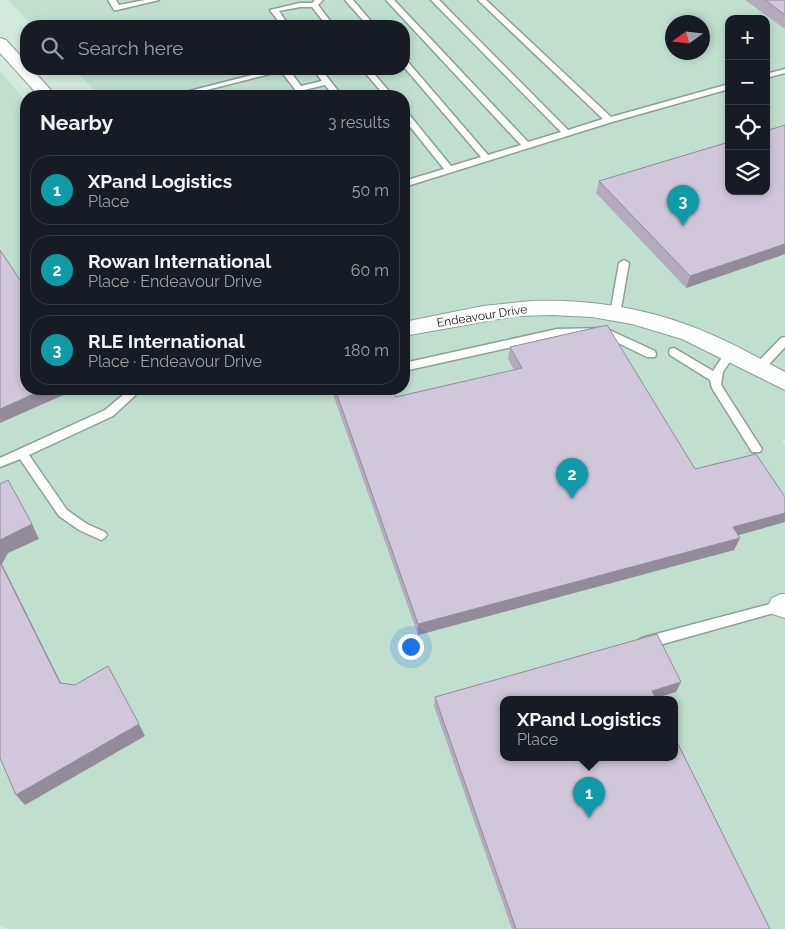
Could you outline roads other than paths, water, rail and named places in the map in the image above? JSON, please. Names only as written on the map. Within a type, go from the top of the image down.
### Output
[{"type":"street","points":[[0,43],[20,65]]},
{"type":"street","points":[[29,75],[43,90]]},
{"type":"street","name":"Endeavour Drive","points":[[410,327],[532,308],[574,308],[615,314],[634,317],[690,334],[785,382]]},
{"type":"lane","points":[[112,0],[117,8],[155,0]]},
{"type":"lane","points":[[349,0],[367,20]]},
{"type":"lane","points":[[390,0],[409,20]]},
{"type":"lane","points":[[435,0],[566,133]]},
{"type":"lane","points":[[482,0],[609,120]]},
{"type":"lane","points":[[282,20],[274,10],[317,3],[327,20]]},
{"type":"lane","points":[[410,21],[526,145]]},
{"type":"lane","points":[[410,70],[486,158]]},
{"type":"lane","points":[[770,75],[785,70]]},
{"type":"lane","points":[[198,90],[259,75]]},
{"type":"lane","points":[[288,75],[299,89],[327,82]]},
{"type":"lane","points":[[322,75],[333,90]]},
{"type":"lane","points":[[371,75],[384,90]]},
{"type":"lane","points":[[410,181],[609,120],[725,87]]},
{"type":"lane","points":[[410,121],[449,169]]},
{"type":"lane","points":[[615,314],[624,263]]},
{"type":"lane","points":[[410,366],[557,333],[605,332],[651,354]]},
{"type":"lane","points":[[758,369],[785,341]]},
{"type":"lane","points":[[674,352],[715,378]]},
{"type":"lane","points":[[730,354],[718,370],[715,378],[716,385],[756,449]]},
{"type":"lane","points":[[0,463],[109,413],[130,395]]},
{"type":"lane","points":[[22,453],[63,513],[83,527],[101,535]]},
{"type":"lane","points":[[637,645],[783,606]]},
{"type":"place","name":"RLE International","points":[[683,226]]},
{"type":"place","name":"Rowan International","points":[[572,499]]},
{"type":"place","name":"XPand Logistics","points":[[589,818]]}]
